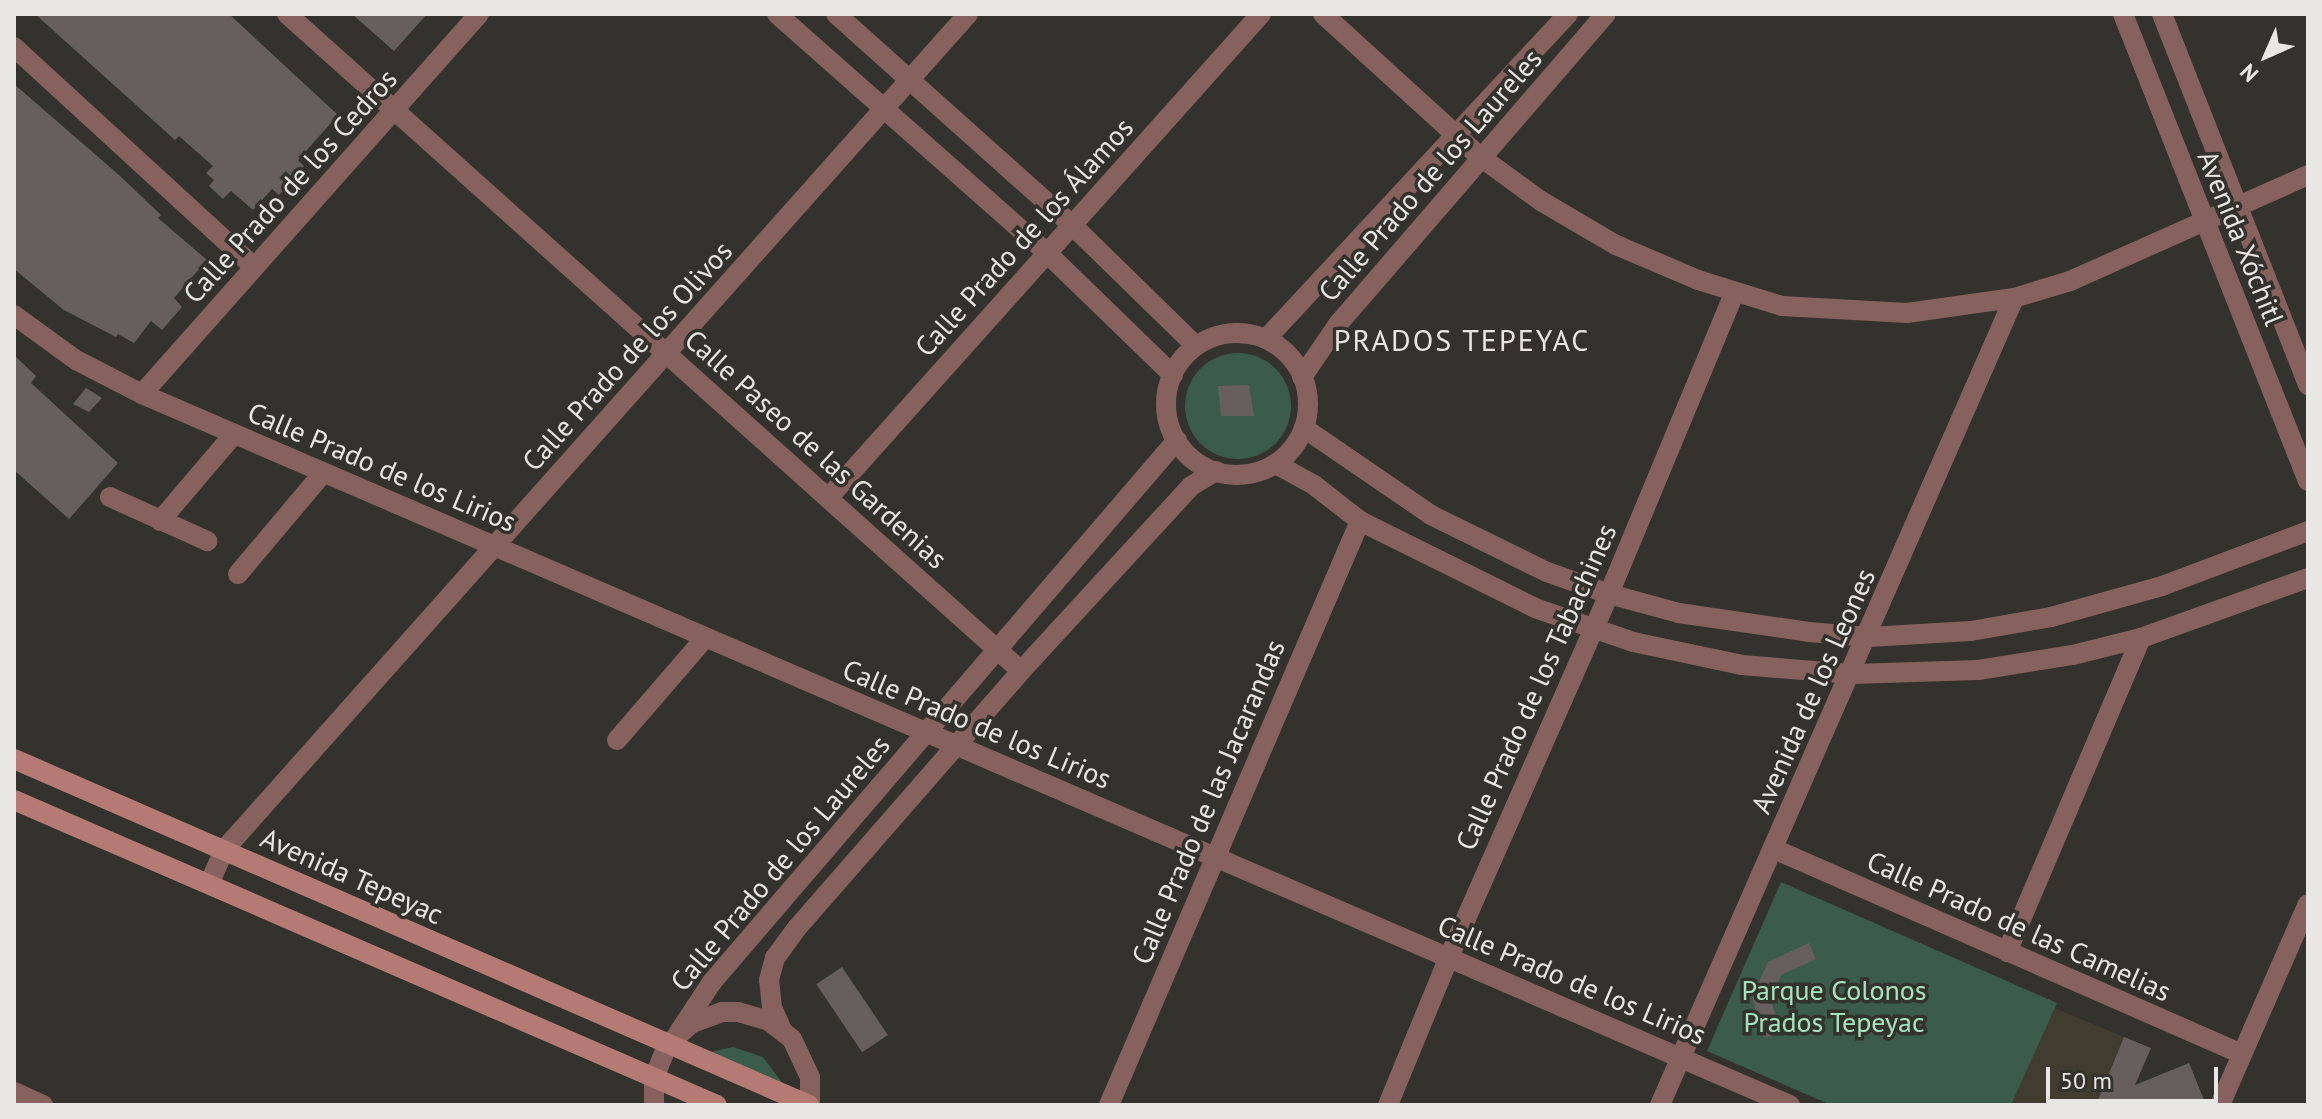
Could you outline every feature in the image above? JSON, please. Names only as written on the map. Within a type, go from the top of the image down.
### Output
[{"type":"street","name":"Calle Paseo de las Gardenias","points":[[287,14],[1021,671]]},
{"type":"street","name":"Calle Prado de los Cedros","points":[[142,394],[479,14]]},
{"type":"street","points":[[777,14],[1048,254],[1173,375]]},
{"type":"street","points":[[836,14],[1072,225],[1196,346]]},
{"type":"street","name":"Calle Prado de los Olivos","points":[[209,884],[224,850],[968,14]]},
{"type":"street","name":"Calle Prado de los Álamos","points":[[829,497],[1261,14]]},
{"type":"street","points":[[1323,14],[1479,156],[1541,201],[1616,245],[1735,292],[1782,306],[1907,313],[2014,298],[2070,281],[2308,175]]},
{"type":"street","name":"Calle Prado de los Laureles","points":[[1266,339],[1458,136],[1568,14]]},
{"type":"street","name":"Calle Prado de los Laureles","points":[[1302,377],[1339,323],[1479,156],[1606,14]]},
{"type":"street","name":"Avenida Xóchitl","points":[[2123,14],[2308,481]]},
{"type":"street","name":"Avenida Xóchitl","points":[[2162,14],[2308,385]]},
{"type":"street","points":[[14,47],[254,267]]},
{"type":"street","name":"Calle Prado de los Tabachines","points":[[1388,1105],[1449,957],[1609,594],[1735,292]]},
{"type":"street","name":"Avenida de los Leones","points":[[1660,1105],[1852,674],[2014,298]]},
{"type":"street","name":"Calle Prado de los Lirios","points":[[14,315],[76,360],[142,394],[1790,1105]]},
{"type":"street","points":[[1229,334],[1266,339],[1288,354],[1302,377],[1308,402],[1304,428],[1287,454],[1276,464],[1246,474],[1216,471],[1194,459],[1177,440],[1167,401],[1173,375],[1196,346],[1229,334]]},
{"type":"street","points":[[1304,428],[1431,515],[1488,545],[1609,594],[1679,613],[1751,626],[1868,637],[1971,631],[2051,617],[2162,586],[2308,531]]},
{"type":"street","points":[[160,521],[234,434]]},
{"type":"street","name":"Calle Prado de los Laureles","points":[[673,1038],[712,982],[1177,440]]},
{"type":"street","points":[[1276,464],[1314,485],[1360,521],[1456,572],[1593,630],[1742,665],[1852,674],[1978,670],[2073,655],[2141,638],[2308,578]]},
{"type":"street","name":"Calle Prado de los Laureles","points":[[782,1030],[770,997],[775,958],[1021,671],[1191,486],[1216,471]]},
{"type":"street","points":[[238,574],[323,473]]},
{"type":"street","points":[[110,497],[207,541]]},
{"type":"street","name":"Calle Prado de las Jacarandas","points":[[1109,1105],[1360,521]]},
{"type":"street","points":[[617,740],[705,638]]},
{"type":"street","points":[[2007,952],[2141,638]]},
{"type":"street","name":"Avenida Tepeyac","points":[[14,759],[673,1038],[810,1105]]},
{"type":"street","points":[[14,800],[717,1105]]},
{"type":"street","name":"Calle Prado de las Camelias","points":[[1774,849],[2242,1054]]},
{"type":"street","points":[[2220,1105],[2308,904]]},
{"type":"street","points":[[654,1105],[654,1078],[673,1038],[692,1023],[722,1012],[753,1015],[782,1030]]},
{"type":"street","name":"Avenida Tepeyac","points":[[782,1030],[806,1064],[810,1105]]},
{"type":"street","points":[[14,1092],[43,1105]]},
{"type":"shaded area","points":[[2052,1007],[2124,1037],[2096,1105],[2011,1105]]},
{"type":"green space","points":[[1238,353],[1258,357],[1276,368],[1287,386],[1291,406],[1287,426],[1276,444],[1258,455],[1238,459],[1218,455],[1200,444],[1189,426],[1185,406],[1189,386],[1200,368],[1218,357]]},
{"type":"green space","name":"Parque Colonos Prados Tepeyac","points":[[1781,882],[2057,1003],[2011,1105],[1831,1105],[1707,1051]]},
{"type":"green space","points":[[733,1047],[763,1057],[783,1084],[706,1053]]},
{"type":"building","points":[[35,14],[229,14],[338,115],[298,160],[304,166],[279,195],[272,189],[253,210],[231,191],[223,199],[209,186],[214,180],[206,173],[213,166],[179,136],[175,140]]},
{"type":"building","points":[[352,14],[427,14],[394,51]]},
{"type":"building","points":[[14,84],[119,175],[161,215],[158,218],[207,260],[174,298],[182,307],[162,330],[151,321],[134,343],[118,334],[116,337],[64,310],[14,269]]},
{"type":"building","points":[[14,355],[36,376],[31,383],[118,463],[69,519],[14,470]]},
{"type":"building","points":[[1249,385],[1254,416],[1221,416],[1218,386]]},
{"type":"building","points":[[86,388],[102,398],[89,412],[73,404]]},
{"type":"building","points":[[1809,943],[1816,959],[1781,975],[1771,1000],[1781,1033],[1764,1038],[1752,997],[1768,962]]},
{"type":"building","points":[[842,967],[888,1035],[862,1052],[816,984]]},
{"type":"building","points":[[2124,1037],[2151,1048],[2135,1085],[2189,1063],[2206,1105],[2088,1105],[2098,1100]]},
{"type":"district","name":"PRADOS TEPEYAC","points":[[1462,340]]}]
